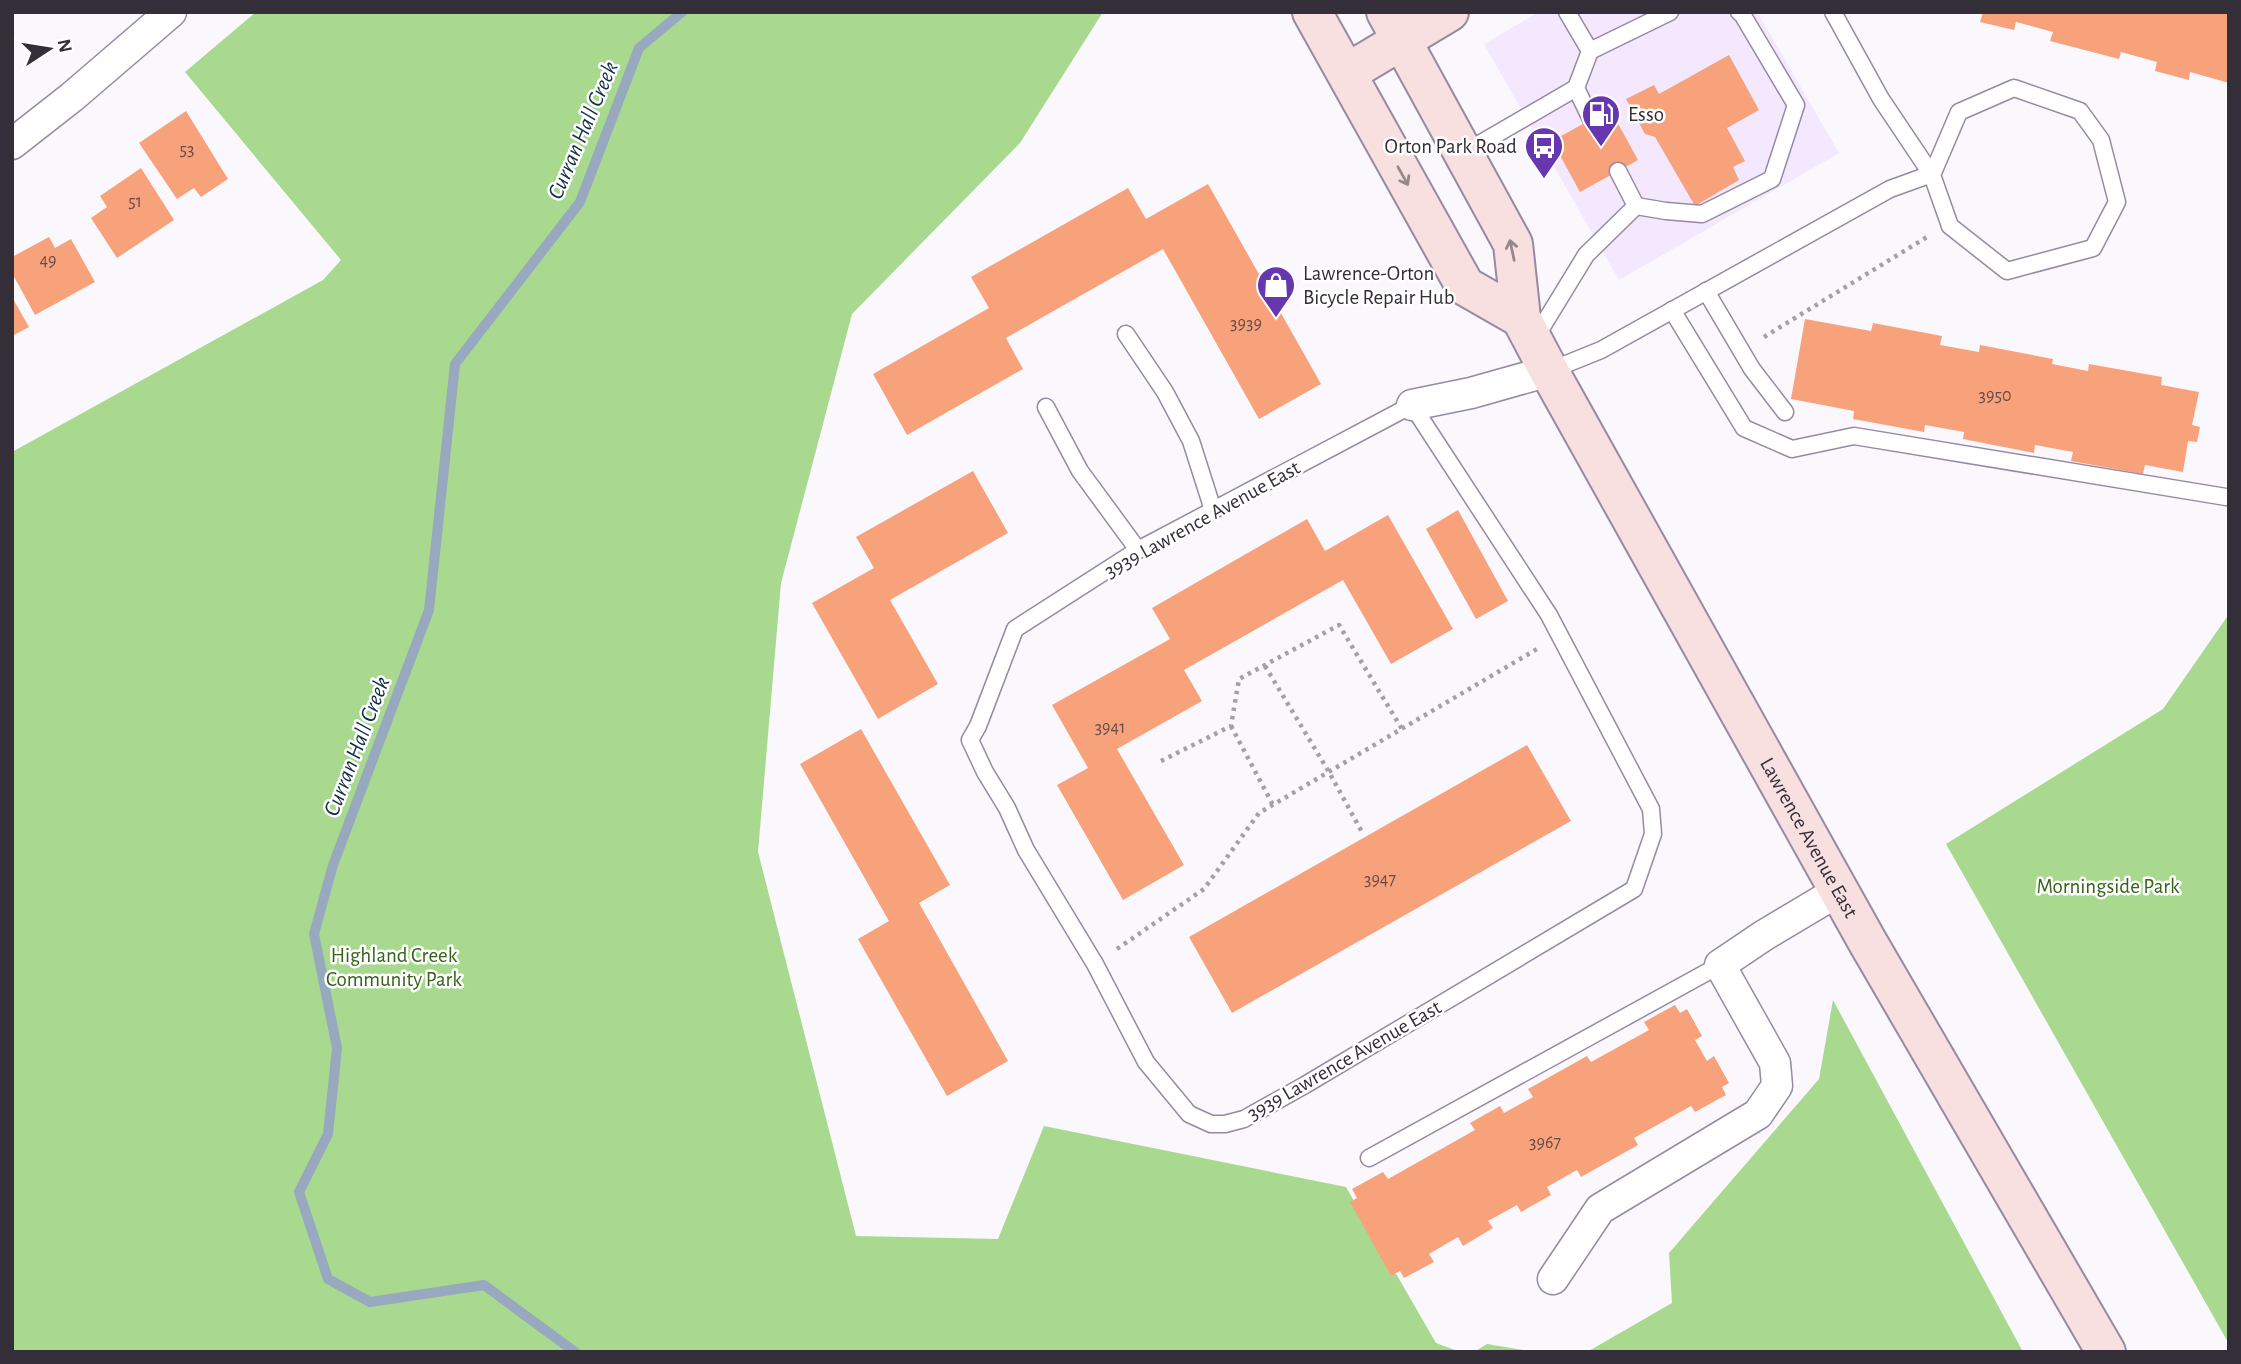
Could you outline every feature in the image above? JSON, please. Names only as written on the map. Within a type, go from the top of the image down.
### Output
[{"type":"main road","points":[[1312,12],[1465,286],[1535,343]]},
{"type":"main road","points":[[1346,73],[1394,26],[1449,12]]},
{"type":"main road","name":"Lawrence Avenue East","points":[[1394,26],[1513,244],[1535,343],[1867,941],[2106,1352]]},
{"type":"street","points":[[12,145],[171,12]]},
{"type":"street","name":"3939 Lawrence Avenue East","points":[[1412,405],[1471,393],[1535,343]]},
{"type":"street","points":[[1553,1279],[1600,1209],[1758,1114],[1777,1086],[1775,1063],[1720,965],[1840,890]]},
{"type":"lane","points":[[1567,12],[1590,51]]},
{"type":"lane","points":[[1464,153],[1576,88],[1590,51],[1670,12]]},
{"type":"lane","points":[[1636,206],[1702,214],[1772,179],[1796,105],[1740,12]]},
{"type":"lane","points":[[1636,206],[1586,255],[1535,343],[1601,350],[1890,189],[1932,175],[1959,113],[2014,88],[2080,111],[2101,140],[2117,202],[2093,248],[2007,271],[1950,226],[1932,175],[1881,99],[1833,12]]},
{"type":"lane","points":[[1576,88],[1591,119]]},
{"type":"lane","points":[[1618,171],[1636,206]]},
{"type":"lane","points":[[1706,291],[1752,369],[1785,412]]},
{"type":"lane","points":[[1672,310],[1744,428],[1792,449],[1854,436],[2226,497]]},
{"type":"lane","points":[[1126,334],[1165,392],[1191,441],[1213,510]]},
{"type":"lane","name":"3939 Lawrence Avenue East","points":[[1412,405],[1549,615],[1651,809],[1653,834],[1634,889],[1244,1119],[1212,1124],[1189,1114],[1172,1090],[1146,1062],[1095,964],[1026,850],[1007,808],[985,772],[970,740],[978,726],[1015,629],[1138,550],[1412,405]]},
{"type":"lane","points":[[1046,407],[1080,471],[1138,550]]},
{"type":"lane","points":[[1369,1158],[1720,965]]},
{"type":"path","points":[[1741,351],[1919,241],[1950,226]]},
{"type":"path","points":[[1273,805],[1231,726],[1240,679],[1339,625],[1402,729]]},
{"type":"path","points":[[1095,964],[1204,889],[1259,813],[1559,636]]},
{"type":"path","points":[[1265,666],[1363,834]]},
{"type":"path","points":[[1161,761],[1231,726]]},
{"type":"shaded area","points":[[1539,12],[1757,12],[1839,153],[1619,280],[1484,44]]},
{"type":"green space","name":"Highland Creek Community Park","points":[[256,12],[1103,12],[1020,143],[852,314],[781,583],[758,852],[856,1236],[998,1239],[1044,1126],[1346,1187],[1436,1343],[1460,1352],[12,1352],[12,452],[323,280],[341,260],[185,72]]},
{"type":"green space","name":"Morningside Park","points":[[2229,614],[2229,1344],[1946,844],[2163,709]]},
{"type":"green space","points":[[1833,1000],[2023,1352],[1587,1352],[1672,1303],[1669,1253],[1819,1079]]},
{"type":"green space","points":[[1487,1344],[1535,1352],[1474,1352]]},
{"type":"building","points":[[1983,12],[2229,12],[2229,83],[2190,72],[2189,80],[2155,71],[2157,62],[2121,52],[2119,59],[2050,41],[2053,32],[2016,22],[2014,30],[1980,22]]},
{"type":"building","points":[[1729,55],[1759,110],[1727,128],[1745,161],[1733,167],[1739,180],[1695,206],[1655,137],[1645,134],[1626,99],[1654,85],[1659,94]]},
{"type":"building","points":[[1610,109],[1638,160],[1580,192],[1552,141]]},
{"type":"building","points":[[186,111],[228,179],[201,197],[194,188],[177,199],[139,143]]},
{"type":"building","points":[[141,168],[174,220],[117,258],[91,218],[107,207],[100,196]]},
{"type":"building","points":[[1208,184],[1321,384],[1259,419],[1163,249],[1006,338],[1023,369],[907,435],[873,374],[989,308],[971,277],[1128,188],[1146,219]]},
{"type":"building","points":[[49,237],[55,248],[71,239],[95,282],[35,315],[12,273],[12,257]]},
{"type":"building","points":[[12,297],[29,327],[12,336]]},
{"type":"building","points":[[1805,319],[1871,331],[1873,323],[1942,336],[1940,345],[1979,352],[1980,345],[2053,359],[2052,364],[2088,371],[2089,364],[2162,377],[2161,385],[2199,392],[2192,425],[2200,427],[2197,442],[2188,441],[2183,472],[2145,465],[2143,474],[2071,461],[2073,452],[2035,445],[2034,453],[1963,439],[1964,432],[1925,425],[1924,432],[1853,419],[1854,411],[1791,399]]},
{"type":"building","points":[[973,471],[1008,533],[890,600],[938,684],[878,719],[812,603],[874,568],[856,537]]},
{"type":"building","points":[[1458,510],[1508,601],[1476,619],[1426,529]]},
{"type":"building","points":[[1388,515],[1453,629],[1391,664],[1343,580],[1184,670],[1202,701],[1117,749],[1184,865],[1123,900],[1057,785],[1088,768],[1052,705],[1170,639],[1152,608],[1307,519],[1325,551]]},
{"type":"building","points":[[861,729],[950,885],[919,903],[1008,1061],[947,1096],[858,939],[889,921],[800,764]]},
{"type":"building","points":[[1527,745],[1571,821],[1232,1013],[1189,937]]},
{"type":"building","points":[[1675,1005],[1680,1013],[1687,1009],[1702,1036],[1695,1040],[1707,1061],[1714,1056],[1729,1083],[1722,1087],[1726,1095],[1695,1112],[1691,1106],[1634,1138],[1638,1145],[1581,1177],[1577,1170],[1547,1187],[1551,1195],[1521,1212],[1517,1205],[1488,1221],[1493,1228],[1463,1246],[1458,1237],[1429,1254],[1434,1262],[1404,1278],[1400,1271],[1391,1276],[1350,1202],[1357,1198],[1352,1189],[1383,1172],[1388,1179],[1475,1130],[1470,1123],[1500,1106],[1504,1113],[1533,1097],[1528,1089],[1587,1056],[1591,1062],[1649,1030],[1644,1022]]},
{"type":"waterway","name":"Curran Hall Creek","points":[[575,1352],[484,1285],[370,1302],[328,1279],[299,1192],[328,1134],[337,1048],[314,934],[333,865],[429,610],[455,364],[580,202],[639,48],[682,12]]},
{"type":"place","name":"Esso","points":[[1601,148]]},
{"type":"place","name":"Orton Park Road","points":[[1544,180]]},
{"type":"place","name":"Lawrence-Orton Bicycle Repair Hub","points":[[1276,319]]}]
